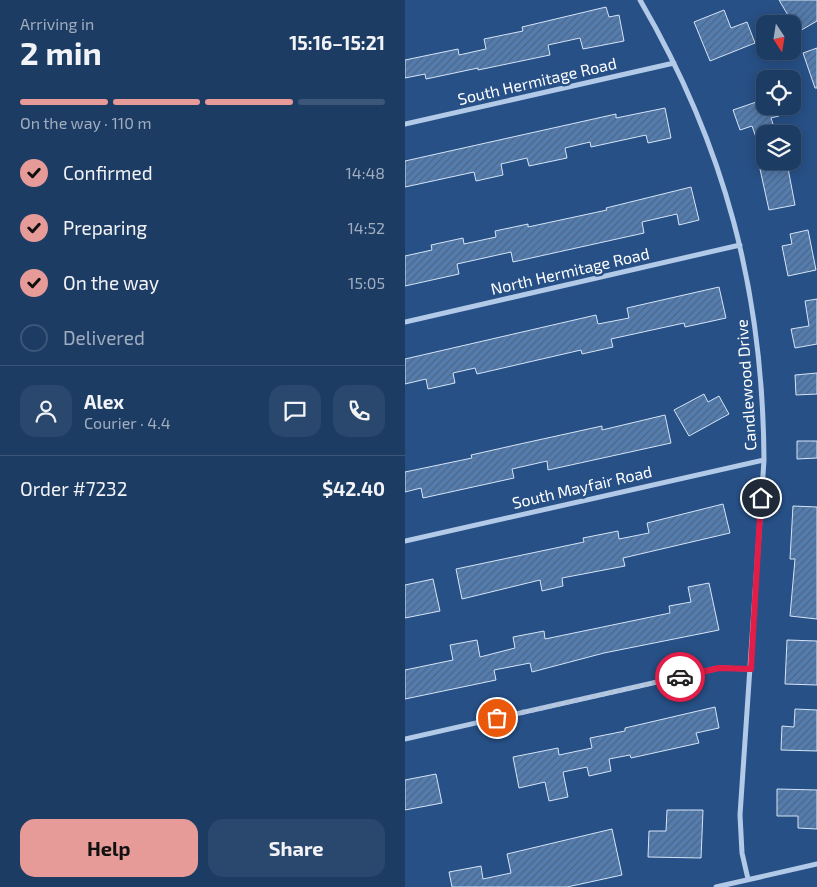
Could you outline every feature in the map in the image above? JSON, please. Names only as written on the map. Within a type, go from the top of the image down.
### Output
[{"type":"street","name":"Candlewood Drive","points":[[640,0],[674,62],[713,153],[741,245],[759,357],[764,410],[764,460],[740,834],[748,879]]},
{"type":"street","name":"South Hermitage Road","points":[[405,124],[674,62]]},
{"type":"street","name":"North Hermitage Road","points":[[405,322],[741,245]]},
{"type":"street","name":"South Mayfair Road","points":[[405,540],[764,460]]},
{"type":"street","points":[[405,740],[719,668],[751,669]]},
{"type":"street","points":[[716,887],[817,864]]},
{"type":"building","points":[[779,0],[817,0],[817,21],[801,30],[801,15],[788,15]]},
{"type":"building","points":[[606,7],[609,17],[619,15],[624,41],[583,49],[580,38],[548,45],[550,55],[426,79],[425,74],[405,78],[405,60],[458,49],[459,55],[486,49],[484,39],[523,31],[522,27]]},
{"type":"building","points":[[724,10],[731,28],[747,22],[755,43],[710,61],[694,22]]},
{"type":"building","points":[[817,48],[817,88],[815,88],[803,53]]},
{"type":"building","points":[[756,102],[756,115],[779,116],[771,118],[773,125],[756,125],[756,137],[752,126],[740,130],[733,110]]},
{"type":"building","points":[[665,108],[671,138],[648,143],[646,135],[591,147],[590,142],[565,148],[567,158],[529,166],[527,158],[501,164],[503,175],[476,181],[474,172],[405,187],[405,161],[616,114],[616,118]]},
{"type":"building","points":[[760,170],[788,170],[795,205],[769,210]]},
{"type":"building","points":[[691,187],[699,220],[679,225],[677,214],[642,222],[644,233],[513,262],[511,252],[457,264],[459,274],[405,286],[405,256],[432,250],[431,245],[463,238],[464,244],[496,237],[495,231],[528,224],[528,227],[607,210],[606,208]]},
{"type":"building","points":[[808,230],[816,270],[788,276],[782,246],[792,244],[790,234]]},
{"type":"building","points":[[719,287],[726,318],[685,327],[684,323],[611,339],[613,347],[582,354],[581,350],[477,374],[475,368],[453,373],[455,383],[428,389],[426,379],[405,384],[405,359],[596,315],[598,324],[629,318],[627,308]]},
{"type":"building","points":[[817,299],[817,344],[795,348],[791,329],[809,326],[805,301]]},
{"type":"building","points":[[817,373],[817,394],[796,395],[795,375]]},
{"type":"building","points":[[704,394],[708,402],[719,396],[729,414],[689,436],[674,410]]},
{"type":"building","points":[[665,415],[671,443],[548,470],[547,461],[512,469],[514,478],[423,498],[421,488],[405,492],[405,472],[472,458],[471,455],[602,426],[602,430]]},
{"type":"building","points":[[797,441],[817,441],[817,458],[797,459]]},
{"type":"building","points":[[723,504],[730,533],[623,558],[625,566],[562,578],[563,586],[542,591],[540,580],[462,599],[456,569],[584,542],[583,538],[618,531],[619,539],[649,533],[647,523]]},
{"type":"building","points":[[793,506],[817,507],[817,619],[790,616],[795,559],[790,559]]},
{"type":"building","points":[[433,579],[440,611],[405,618],[405,585]]},
{"type":"building","points":[[709,583],[719,630],[604,653],[532,672],[530,663],[494,670],[496,680],[405,699],[405,670],[453,660],[450,645],[477,640],[480,657],[515,648],[513,637],[544,631],[545,639],[670,613],[669,606],[691,602],[688,587]]},
{"type":"building","points":[[787,640],[817,641],[817,685],[785,684]]},
{"type":"building","points":[[715,707],[719,728],[696,733],[699,743],[631,758],[630,755],[609,759],[611,771],[589,776],[587,767],[563,772],[568,797],[549,801],[545,782],[519,788],[513,757],[558,748],[559,755],[592,748],[590,738],[625,731],[625,728]]},
{"type":"building","points":[[795,709],[817,710],[817,751],[781,750],[782,726],[794,727]]},
{"type":"building","points":[[436,774],[442,803],[405,810],[405,780]]},
{"type":"building","points":[[777,789],[817,790],[817,829],[798,828],[798,816],[777,816]]},
{"type":"building","points":[[667,810],[703,810],[701,858],[648,857],[649,831],[666,831]]},
{"type":"building","points":[[612,829],[622,875],[567,887],[452,887],[449,872],[481,866],[483,879],[511,873],[507,854]]},
{"type":"way so far","points":[[497,718],[680,677]]},
{"type":"route","points":[[680,677],[719,668],[751,669],[761,498]]}]
